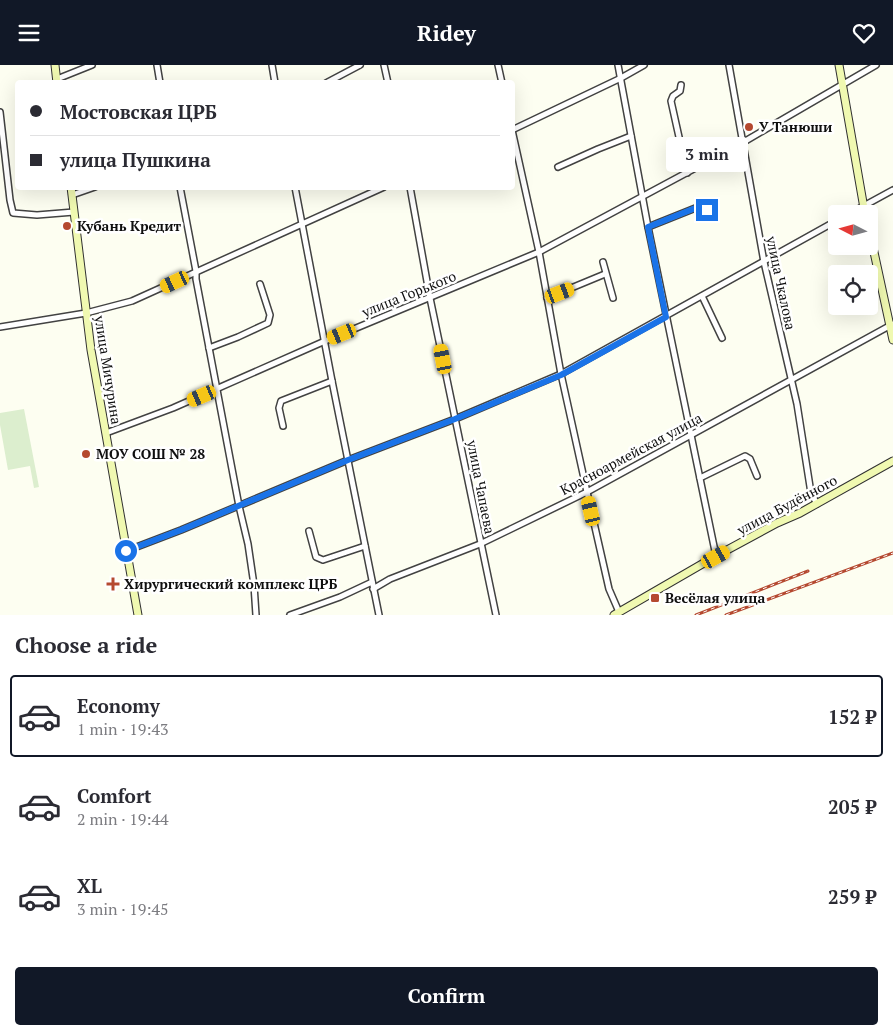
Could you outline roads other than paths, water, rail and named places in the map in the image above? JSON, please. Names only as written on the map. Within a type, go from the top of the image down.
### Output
[{"type":"street","points":[[55,65],[57,80]]},
{"type":"street","points":[[59,80],[92,65]]},
{"type":"street","points":[[157,65],[160,80]]},
{"type":"street","points":[[272,65],[274,80]]},
{"type":"street","points":[[332,80],[360,65]]},
{"type":"street","points":[[384,65],[387,80]]},
{"type":"street","points":[[498,65],[501,80]]},
{"type":"street","points":[[618,65],[642,197],[716,557]]},
{"type":"street","points":[[515,129],[644,65]]},
{"type":"street","name":"улица Чкалова","points":[[729,65],[764,262],[797,404],[811,493],[817,504]]},
{"type":"street","points":[[839,65],[864,205]]},
{"type":"street","name":"улица Горького","points":[[106,433],[173,408],[325,341],[539,252],[742,143],[876,65]]},
{"type":"street","points":[[681,85],[680,91],[673,96],[672,101],[687,173]]},
{"type":"street","points":[[0,112],[10,201],[14,213],[37,215],[74,212]]},
{"type":"street","points":[[558,167],[631,136]]},
{"type":"street","points":[[515,144],[539,252],[561,375],[616,614]]},
{"type":"street","points":[[181,190],[216,390],[238,505],[248,544],[256,615]]},
{"type":"street","points":[[296,190],[379,615]]},
{"type":"street","points":[[0,327],[86,313],[132,301],[377,190]]},
{"type":"street","name":"улица Чапаева","points":[[411,190],[430,298],[496,615]]},
{"type":"street","points":[[866,205],[893,190]]},
{"type":"street","name":"улица Мичурина","points":[[71,191],[86,313],[138,615]]},
{"type":"street","points":[[648,227],[698,207],[705,208],[709,215]]},
{"type":"street","points":[[126,551],[561,375],[828,226]]},
{"type":"street","points":[[875,255],[892,324],[893,340]]},
{"type":"street","points":[[603,262],[613,297]]},
{"type":"street","points":[[547,298],[605,274]]},
{"type":"street","points":[[209,348],[230,341],[268,323],[270,315],[260,284]]},
{"type":"street","points":[[702,296],[722,338]]},
{"type":"street","name":"Красноармейская улица","points":[[373,589],[390,579],[480,544],[587,492],[892,324]]},
{"type":"street","points":[[283,426],[280,408],[281,401],[332,381]]},
{"type":"street","points":[[700,478],[745,456],[750,459],[757,475]]},
{"type":"street","name":"улица Будённого","points":[[616,614],[777,523],[817,504],[893,461]]},
{"type":"street","points":[[309,531],[316,557],[323,560],[365,546]]},
{"type":"street","points":[[290,615],[340,597],[372,582]]},
{"type":"railway","points":[[726,615],[893,553]]},
{"type":"railway","points":[[696,615],[808,571]]},
{"type":"place","name":"У Танюши","points":[[749,127]]},
{"type":"place","name":"Кубань Кредит","points":[[67,226]]},
{"type":"place","name":"МОУ СОШ № 28","points":[[86,454]]},
{"type":"place","name":"Хирургический комплекс ЦРБ","points":[[113,584]]},
{"type":"place","name":"Весёлая улица","points":[[655,598]]}]
